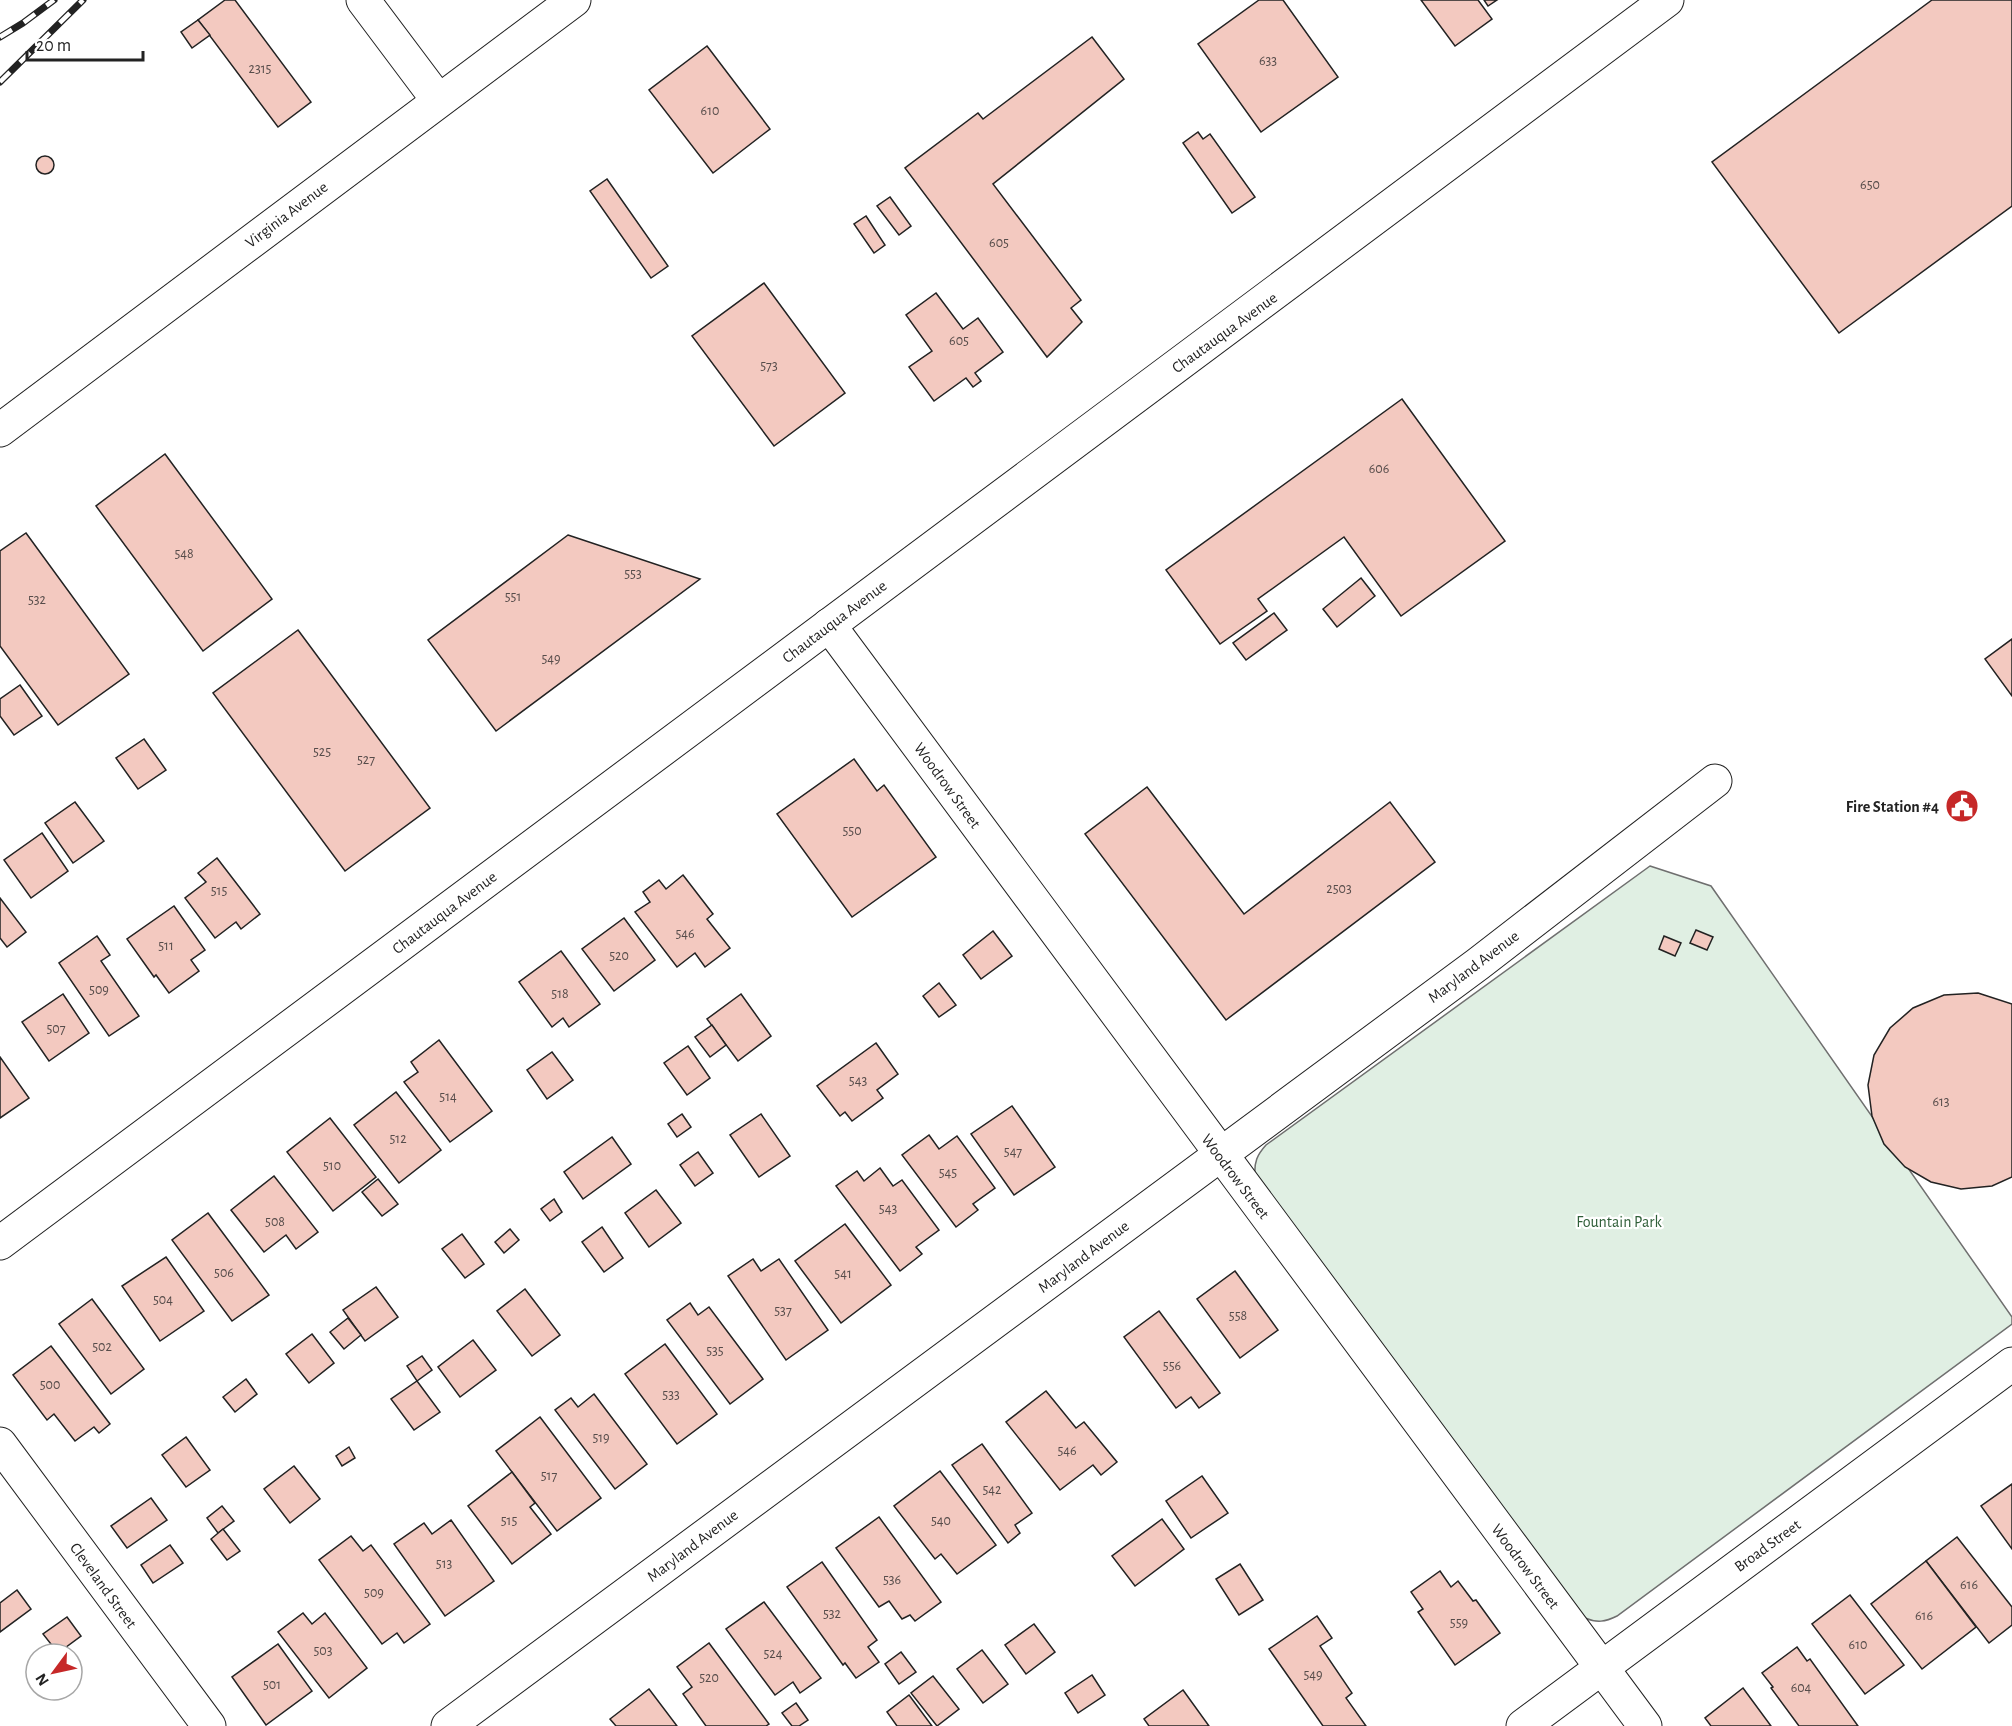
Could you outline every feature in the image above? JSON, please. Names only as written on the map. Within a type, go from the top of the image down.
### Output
[{"type":"street","points":[[363,0],[438,100]]},
{"type":"street","name":"Virginia Avenue","points":[[0,430],[574,0]]},
{"type":"street","name":"Chautauqua Avenue","points":[[0,1243],[1287,286],[1667,0]]},
{"type":"street","name":"Woodrow Street","points":[[829,625],[1645,1726]]},
{"type":"street","name":"Maryland Avenue","points":[[448,1726],[1478,964],[1715,781]]},
{"type":"street","name":"Broad Street","points":[[1523,1726],[2012,1365]]},
{"type":"street","name":"Cleveland Street","points":[[0,1444],[208,1726]]},
{"type":"green space","name":"Fountain Park","points":[[1650,866],[1711,886],[2012,1317],[2012,1324],[1617,1616],[1605,1621],[1593,1621],[1585,1618],[1255,1176],[1255,1167],[1258,1156],[1266,1145]]},
{"type":"building","points":[[225,0],[235,0],[311,102],[278,127],[198,20]]},
{"type":"building","points":[[1259,0],[1283,0],[1338,77],[1261,132],[1198,44]]},
{"type":"building","points":[[1421,0],[1478,0],[1492,19],[1455,46]]},
{"type":"building","points":[[1484,0],[1497,0],[1488,6]]},
{"type":"building","points":[[1932,0],[2012,0],[2012,206],[1839,333],[1712,162]]},
{"type":"building","points":[[198,20],[210,35],[192,48],[181,32]]},
{"type":"building","points":[[1092,37],[1124,79],[993,184],[1081,300],[1071,308],[1082,322],[1047,357],[905,168],[978,113],[983,119]]},
{"type":"building","points":[[707,46],[770,129],[713,173],[649,90]]},
{"type":"building","points":[[1198,132],[1203,139],[1210,134],[1255,197],[1232,213],[1183,143]]},
{"type":"building","points":[[45,156],[51,159],[54,165],[51,171],[45,174],[39,171],[36,165],[39,159]]},
{"type":"building","points":[[607,179],[668,266],[651,278],[590,191]]},
{"type":"building","points":[[890,197],[911,226],[899,235],[877,206]]},
{"type":"building","points":[[866,216],[885,245],[874,253],[854,224]]},
{"type":"building","points":[[764,283],[845,393],[774,446],[692,336]]},
{"type":"building","points":[[936,293],[963,329],[978,318],[1003,352],[975,373],[981,381],[973,387],[966,378],[934,401],[909,367],[932,351],[906,315]]},
{"type":"building","points":[[1402,399],[1505,541],[1401,616],[1344,537],[1258,599],[1267,611],[1220,644],[1166,570]]},
{"type":"building","points":[[165,454],[272,599],[203,651],[96,506]]},
{"type":"building","points":[[26,533],[129,674],[58,725],[0,646],[0,551]]},
{"type":"building","points":[[568,535],[700,579],[496,731],[428,640]]},
{"type":"building","points":[[1361,578],[1375,596],[1337,627],[1323,609]]},
{"type":"building","points":[[1274,613],[1287,630],[1246,660],[1233,643]]},
{"type":"building","points":[[298,630],[430,808],[345,871],[213,693]]},
{"type":"building","points":[[2012,639],[2012,696],[1985,659]]},
{"type":"building","points":[[20,685],[42,716],[14,735],[0,716],[0,699]]},
{"type":"building","points":[[144,739],[166,770],[138,789],[116,758]]},
{"type":"building","points":[[854,759],[877,791],[884,785],[936,857],[852,917],[777,814]]},
{"type":"building","points":[[1147,787],[1244,914],[1390,802],[1435,862],[1226,1020],[1085,834]]},
{"type":"building","points":[[75,802],[104,841],[73,863],[45,823]]},
{"type":"building","points":[[42,833],[68,871],[31,898],[4,860]]},
{"type":"building","points":[[217,858],[260,914],[241,929],[236,922],[215,938],[185,898],[206,882],[198,873]]},
{"type":"building","points":[[683,875],[713,914],[707,919],[730,948],[705,967],[695,953],[677,967],[635,912],[650,902],[643,892],[659,880],[666,889]]},
{"type":"building","points":[[0,898],[26,932],[7,947],[0,938]]},
{"type":"building","points":[[174,906],[205,950],[191,960],[199,971],[169,993],[156,975],[154,977],[127,939]]},
{"type":"building","points":[[624,918],[655,960],[614,991],[582,949]]},
{"type":"building","points":[[1696,930],[1713,937],[1707,950],[1690,943]]},
{"type":"building","points":[[993,931],[1012,956],[981,979],[963,955]]},
{"type":"building","points":[[97,936],[110,955],[101,961],[139,1016],[109,1036],[59,963]]},
{"type":"building","points":[[1664,936],[1681,943],[1675,956],[1659,949]]},
{"type":"building","points":[[561,951],[600,1004],[569,1027],[563,1018],[552,1027],[519,982]]},
{"type":"building","points":[[939,983],[956,1005],[939,1017],[923,996]]},
{"type":"building","points":[[1978,993],[2012,1004],[2012,1177],[1992,1186],[1961,1189],[1931,1182],[1905,1167],[1884,1144],[1872,1116],[1868,1085],[1874,1055],[1890,1028],[1913,1008],[1944,995]]},
{"type":"building","points":[[63,994],[89,1033],[49,1061],[22,1022]]},
{"type":"building","points":[[741,994],[771,1036],[738,1061],[707,1019]]},
{"type":"building","points":[[712,1025],[726,1045],[710,1057],[695,1037]]},
{"type":"building","points":[[439,1040],[492,1111],[450,1142],[404,1082],[418,1072],[411,1062]]},
{"type":"building","points":[[876,1043],[898,1074],[877,1090],[883,1098],[852,1121],[845,1112],[840,1116],[817,1086]]},
{"type":"building","points":[[688,1046],[710,1078],[687,1095],[664,1063]]},
{"type":"building","points":[[552,1052],[573,1080],[547,1099],[527,1070]]},
{"type":"building","points":[[0,1057],[29,1098],[0,1118]]},
{"type":"building","points":[[396,1092],[441,1150],[399,1183],[354,1125]]},
{"type":"building","points":[[1012,1106],[1055,1167],[1014,1195],[971,1134]]},
{"type":"building","points":[[682,1114],[691,1127],[677,1137],[668,1124]]},
{"type":"building","points":[[761,1114],[790,1156],[759,1177],[730,1135]]},
{"type":"building","points":[[330,1118],[376,1177],[333,1211],[287,1152]]},
{"type":"building","points":[[929,1135],[939,1149],[957,1136],[995,1188],[973,1204],[978,1210],[956,1227],[902,1155]]},
{"type":"building","points":[[612,1137],[631,1164],[583,1199],[564,1172]]},
{"type":"building","points":[[698,1152],[713,1173],[695,1186],[680,1165]]},
{"type":"building","points":[[880,1168],[893,1186],[902,1180],[939,1230],[916,1247],[922,1254],[900,1271],[836,1186],[857,1171],[864,1181]]},
{"type":"building","points":[[274,1176],[318,1232],[296,1249],[286,1235],[264,1252],[231,1210]]},
{"type":"building","points":[[378,1179],[398,1204],[382,1216],[362,1192]]},
{"type":"building","points":[[656,1190],[681,1223],[649,1247],[625,1213]]},
{"type":"building","points":[[554,1199],[562,1212],[550,1221],[541,1209]]},
{"type":"building","points":[[208,1213],[269,1295],[232,1321],[172,1240]]},
{"type":"building","points":[[845,1224],[891,1285],[841,1323],[795,1261]]},
{"type":"building","points":[[602,1227],[623,1258],[604,1272],[582,1242]]},
{"type":"building","points":[[510,1229],[519,1240],[504,1253],[495,1242]]},
{"type":"building","points":[[462,1234],[484,1264],[465,1278],[442,1249]]},
{"type":"building","points":[[166,1257],[204,1311],[160,1341],[122,1286]]},
{"type":"building","points":[[753,1259],[761,1271],[779,1259],[828,1330],[786,1360],[728,1276]]},
{"type":"building","points":[[1235,1271],[1278,1330],[1240,1358],[1197,1299]]},
{"type":"building","points":[[376,1287],[398,1317],[365,1341],[343,1310]]},
{"type":"building","points":[[525,1289],[560,1335],[532,1356],[497,1311]]},
{"type":"building","points":[[92,1299],[144,1369],[111,1394],[59,1324]]},
{"type":"building","points":[[690,1303],[698,1315],[709,1307],[763,1379],[730,1404],[667,1320]]},
{"type":"building","points":[[1159,1311],[1220,1393],[1199,1408],[1191,1397],[1176,1408],[1124,1337]]},
{"type":"building","points":[[348,1318],[361,1335],[344,1349],[330,1332]]},
{"type":"building","points":[[312,1334],[334,1363],[309,1383],[286,1354]]},
{"type":"building","points":[[473,1340],[496,1370],[460,1397],[438,1367]]},
{"type":"building","points":[[665,1344],[717,1414],[677,1444],[625,1374]]},
{"type":"building","points":[[51,1346],[110,1424],[99,1433],[94,1427],[75,1441],[54,1414],[47,1420],[13,1375]]},
{"type":"building","points":[[422,1356],[432,1370],[417,1381],[407,1366]]},
{"type":"building","points":[[246,1379],[257,1394],[235,1412],[223,1397]]},
{"type":"building","points":[[417,1381],[440,1412],[414,1430],[391,1399]]},
{"type":"building","points":[[1046,1391],[1076,1428],[1084,1422],[1117,1462],[1101,1475],[1093,1465],[1060,1490],[1006,1422]]},
{"type":"building","points":[[594,1394],[647,1464],[615,1489],[555,1410],[571,1398],[578,1407]]},
{"type":"building","points":[[540,1417],[601,1498],[557,1531],[496,1451]]},
{"type":"building","points":[[186,1437],[210,1470],[186,1487],[162,1455]]},
{"type":"building","points":[[982,1444],[1032,1513],[1015,1525],[1020,1533],[1008,1543],[952,1465]]},
{"type":"building","points":[[349,1447],[355,1458],[342,1466],[336,1456]]},
{"type":"building","points":[[294,1466],[320,1499],[290,1523],[264,1489]]},
{"type":"building","points":[[940,1471],[996,1545],[957,1574],[941,1554],[935,1559],[894,1506]]},
{"type":"building","points":[[512,1472],[535,1503],[530,1507],[551,1534],[512,1564],[468,1506]]},
{"type":"building","points":[[1202,1476],[1228,1513],[1191,1538],[1166,1501]]},
{"type":"building","points":[[2012,1484],[2012,1549],[1981,1506]]},
{"type":"building","points":[[151,1498],[167,1520],[127,1548],[111,1526]]},
{"type":"building","points":[[222,1506],[234,1521],[218,1533],[207,1518]]},
{"type":"building","points":[[879,1517],[941,1602],[915,1621],[910,1615],[902,1619],[889,1601],[879,1607],[836,1548]]},
{"type":"building","points":[[1162,1519],[1184,1549],[1135,1586],[1112,1556]]},
{"type":"building","points":[[451,1520],[494,1581],[445,1616],[394,1544],[424,1523],[432,1534]]},
{"type":"building","points":[[223,1529],[240,1551],[227,1560],[211,1539]]},
{"type":"building","points":[[351,1536],[363,1551],[371,1545],[430,1624],[404,1643],[397,1633],[382,1644],[319,1560]]},
{"type":"building","points":[[1957,1537],[2012,1607],[2012,1625],[1989,1643],[1926,1561]]},
{"type":"building","points":[[170,1545],[183,1563],[153,1583],[141,1565]]},
{"type":"building","points":[[1926,1561],[1976,1627],[1922,1669],[1871,1604]]},
{"type":"building","points":[[822,1562],[877,1640],[868,1647],[879,1662],[856,1678],[845,1663],[843,1665],[787,1587]]},
{"type":"building","points":[[1240,1564],[1263,1600],[1239,1615],[1216,1579]]},
{"type":"building","points":[[1440,1571],[1451,1587],[1458,1581],[1473,1601],[1476,1600],[1500,1633],[1455,1665],[1418,1612],[1423,1609],[1411,1592]]},
{"type":"building","points":[[17,1590],[31,1609],[0,1632],[0,1603]]},
{"type":"building","points":[[1850,1595],[1904,1665],[1865,1694],[1812,1624]]},
{"type":"building","points":[[764,1602],[821,1678],[800,1693],[793,1682],[775,1695],[726,1629]]},
{"type":"building","points":[[303,1613],[312,1624],[325,1613],[367,1668],[329,1698],[278,1632]]},
{"type":"building","points":[[1317,1616],[1332,1638],[1320,1646],[1352,1693],[1346,1698],[1366,1726],[1323,1726],[1269,1649]]},
{"type":"building","points":[[67,1617],[81,1636],[73,1642],[49,1642],[43,1634]]},
{"type":"building","points":[[1034,1624],[1055,1652],[1026,1674],[1005,1645]]},
{"type":"building","points":[[709,1643],[769,1724],[766,1726],[706,1726],[683,1694],[692,1687],[677,1667]]},
{"type":"building","points":[[278,1644],[312,1691],[266,1725],[232,1677]]},
{"type":"building","points":[[1797,1647],[1807,1661],[1810,1659],[1858,1726],[1799,1726],[1762,1673]]},
{"type":"building","points":[[982,1650],[1008,1684],[983,1703],[957,1669]]},
{"type":"building","points":[[901,1652],[916,1672],[899,1684],[885,1664]]},
{"type":"building","points":[[1092,1675],[1105,1695],[1078,1713],[1065,1693]]},
{"type":"building","points":[[933,1676],[959,1709],[937,1726],[911,1693]]},
{"type":"building","points":[[1743,1688],[1771,1726],[1711,1726],[1705,1718]]},
{"type":"building","points":[[649,1689],[677,1726],[616,1726],[610,1719]]},
{"type":"building","points":[[1183,1690],[1209,1726],[1149,1726],[1144,1719]]},
{"type":"building","points":[[909,1695],[932,1726],[897,1726],[887,1712]]},
{"type":"building","points":[[796,1703],[808,1720],[799,1726],[792,1726],[782,1713]]},
{"type":"railway","points":[[0,37],[54,0]]},
{"type":"railway","points":[[0,82],[83,0]]},
{"type":"place","name":"Fire Station #4","points":[[1962,806]]}]
